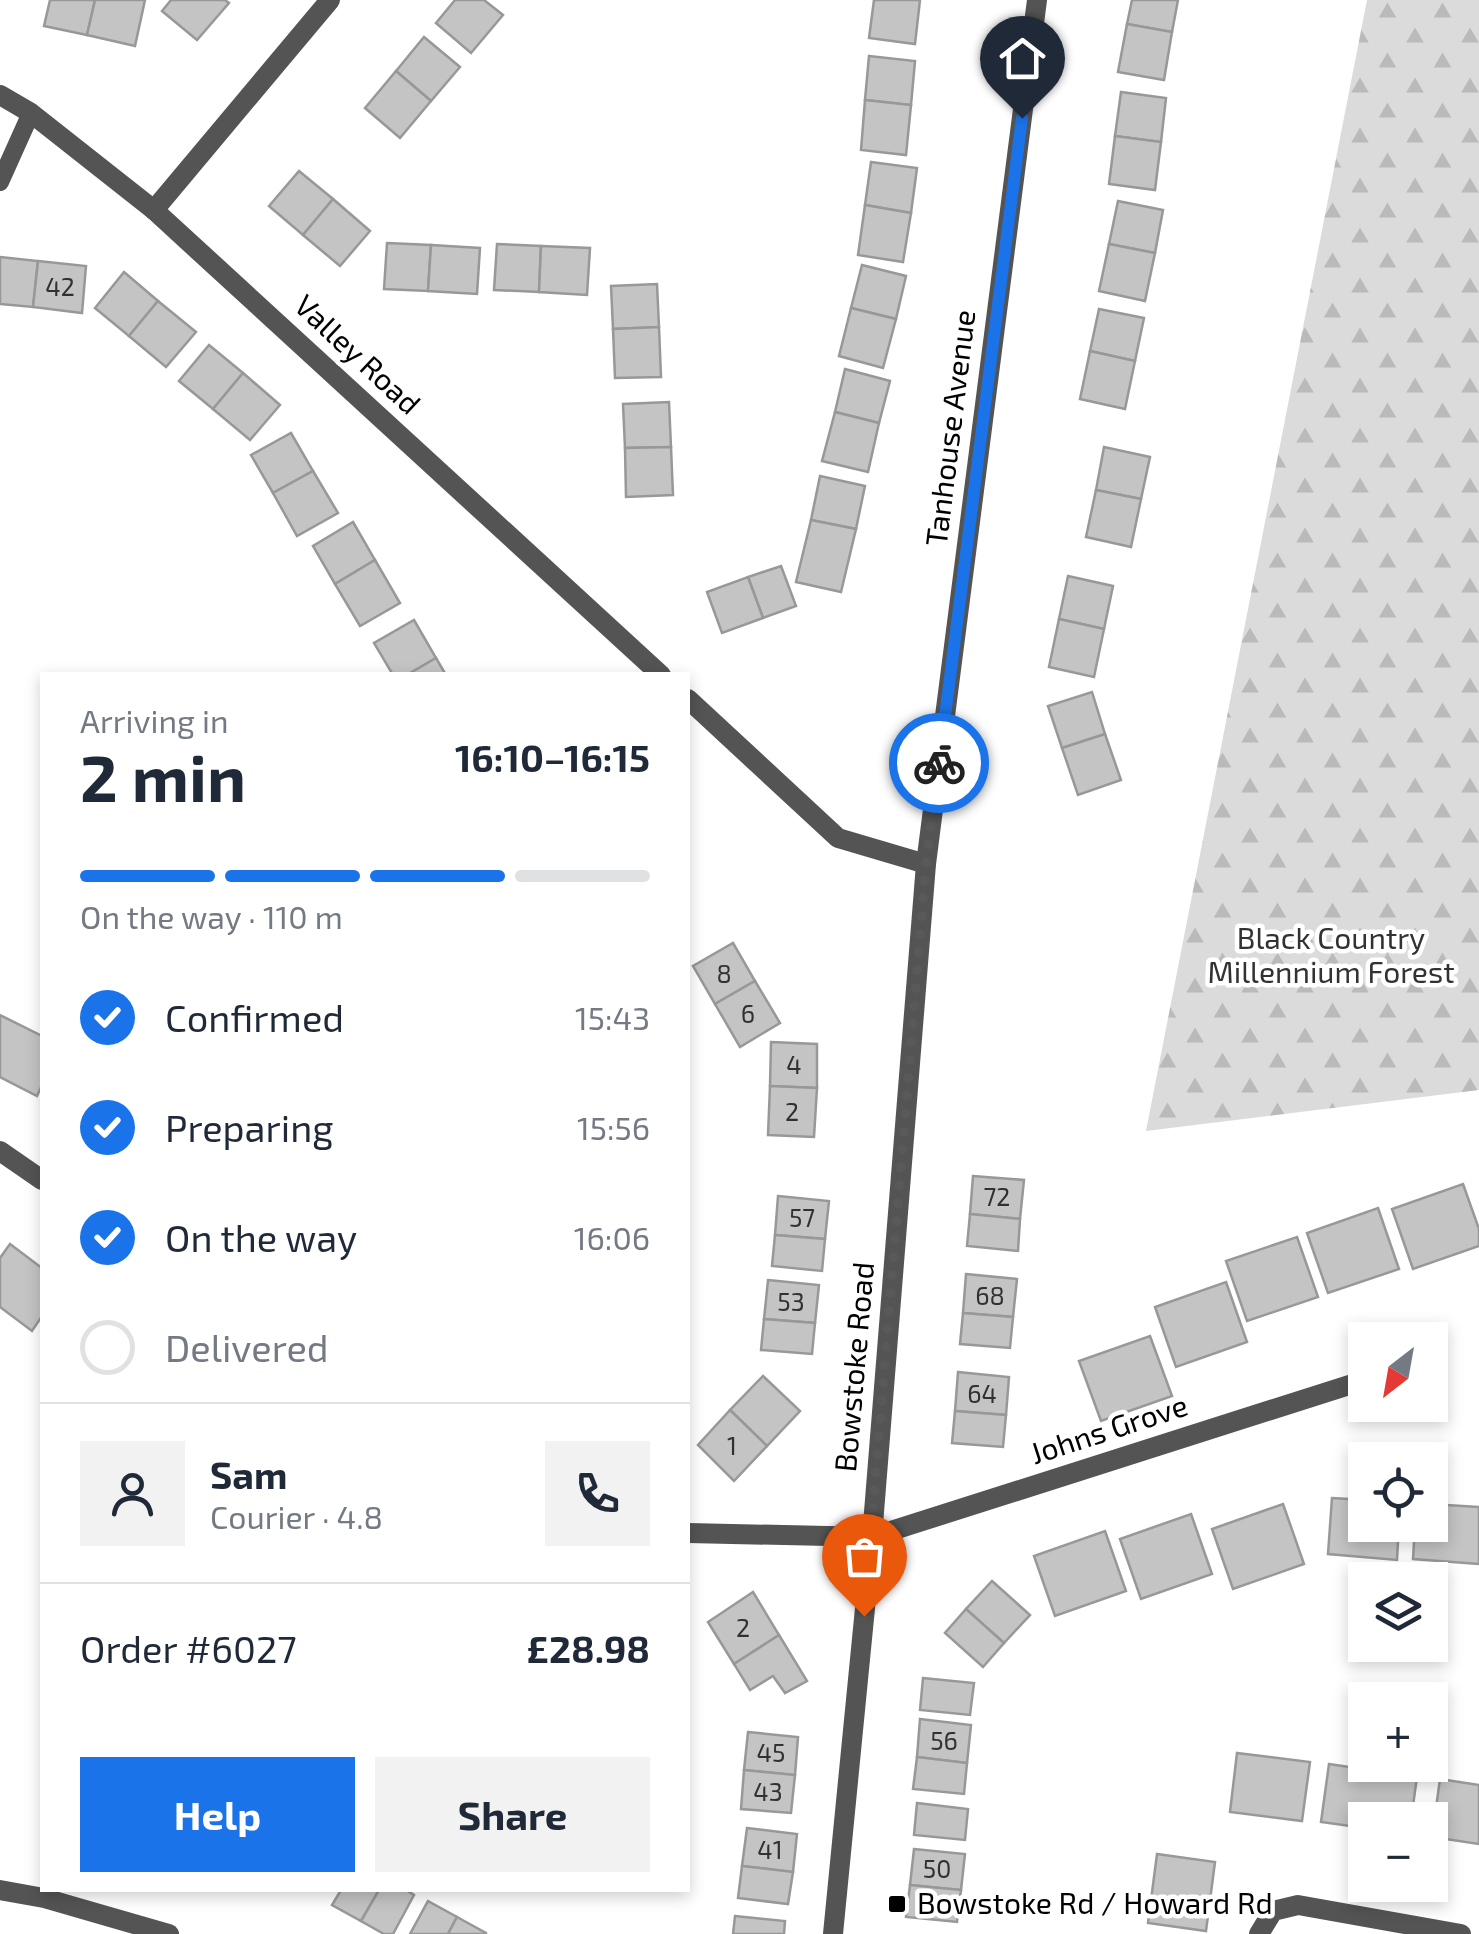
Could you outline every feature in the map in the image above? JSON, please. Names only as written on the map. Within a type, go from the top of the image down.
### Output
[{"type":"street","points":[[154,210],[330,0]]},
{"type":"street","name":"Tanhouse Avenue","points":[[926,864],[1037,0]]},
{"type":"street","name":"Valley Road","points":[[0,95],[31,113],[154,210],[658,672]]},
{"type":"street","points":[[690,702],[838,838],[926,864]]},
{"type":"street","name":"Bowstoke Road","points":[[834,1934],[872,1537],[926,864]]},
{"type":"street","points":[[0,1151],[40,1179]]},
{"type":"street","name":"Johns Grove","points":[[690,1533],[872,1537],[1348,1385]]},
{"type":"street","points":[[0,1890],[44,1898],[169,1934]]},
{"type":"street","points":[[1259,1934],[1273,1911],[1298,1905],[1462,1934]]},
{"type":"lane","points":[[0,182],[31,113]]},
{"type":"green space","name":"Black Country Millennium Forest","points":[[1367,0],[1479,0],[1479,1090],[1146,1131]]},
{"type":"building","points":[[50,0],[95,0],[87,35],[44,26]]},
{"type":"building","points":[[95,0],[145,0],[135,46],[87,35]]},
{"type":"building","points":[[171,0],[229,3],[197,40],[162,11]]},
{"type":"building","points":[[455,0],[484,0],[503,15],[471,53],[436,23]]},
{"type":"building","points":[[874,0],[920,0],[915,44],[869,38]]},
{"type":"building","points":[[1132,0],[1178,0],[1172,32],[1127,24]]},
{"type":"building","points":[[1127,24],[1172,32],[1164,80],[1118,72]]},
{"type":"building","points":[[424,37],[460,67],[431,101],[396,71]]},
{"type":"building","points":[[869,56],[915,61],[911,105],[865,100]]},
{"type":"building","points":[[396,71],[431,101],[400,138],[365,108]]},
{"type":"building","points":[[1121,92],[1166,98],[1161,142],[1115,136]]},
{"type":"building","points":[[865,100],[911,105],[906,155],[861,150]]},
{"type":"building","points":[[1115,136],[1161,142],[1155,190],[1109,184]]},
{"type":"building","points":[[871,162],[917,168],[911,213],[865,205]]},
{"type":"building","points":[[299,171],[333,199],[303,235],[269,206]]},
{"type":"building","points":[[333,199],[370,231],[340,266],[303,235]]},
{"type":"building","points":[[1118,201],[1163,210],[1155,253],[1109,244]]},
{"type":"building","points":[[865,205],[911,213],[903,262],[858,255]]},
{"type":"building","points":[[387,243],[431,245],[428,291],[384,289]]},
{"type":"building","points":[[497,244],[541,246],[539,292],[494,290]]},
{"type":"building","points":[[1109,244],[1155,253],[1145,301],[1099,291]]},
{"type":"building","points":[[431,245],[480,248],[477,294],[428,291]]},
{"type":"building","points":[[541,246],[590,248],[587,295],[539,292]]},
{"type":"building","points":[[0,257],[38,261],[33,307],[0,304]]},
{"type":"building","points":[[38,261],[86,266],[82,313],[33,307]]},
{"type":"building","points":[[862,265],[906,276],[896,319],[851,308]]},
{"type":"building","points":[[124,272],[158,301],[129,336],[95,308]]},
{"type":"building","points":[[657,284],[659,327],[613,329],[611,286]]},
{"type":"building","points":[[158,301],[196,332],[166,367],[129,336]]},
{"type":"building","points":[[851,308],[896,319],[883,368],[839,356]]},
{"type":"building","points":[[1099,309],[1144,318],[1135,361],[1090,351]]},
{"type":"building","points":[[659,327],[661,377],[615,378],[613,329]]},
{"type":"building","points":[[209,345],[243,373],[213,409],[179,381]]},
{"type":"building","points":[[1090,351],[1135,361],[1125,409],[1080,399]]},
{"type":"building","points":[[845,369],[890,381],[879,423],[835,412]]},
{"type":"building","points":[[243,373],[280,405],[250,440],[213,409]]},
{"type":"building","points":[[669,402],[671,447],[625,448],[623,404]]},
{"type":"building","points":[[835,412],[879,423],[868,472],[822,461]]},
{"type":"building","points":[[291,433],[313,471],[273,493],[251,455]]},
{"type":"building","points":[[671,447],[673,495],[626,497],[625,448]]},
{"type":"building","points":[[1104,447],[1150,457],[1141,499],[1096,490]]},
{"type":"building","points":[[313,471],[338,513],[297,536],[273,493]]},
{"type":"building","points":[[820,476],[865,486],[856,529],[811,520]]},
{"type":"building","points":[[1096,490],[1141,499],[1131,547],[1086,537]]},
{"type":"building","points":[[811,520],[856,529],[841,592],[796,582]]},
{"type":"building","points":[[353,522],[375,560],[335,584],[313,546]]},
{"type":"building","points":[[375,560],[400,603],[360,626],[335,584]]},
{"type":"building","points":[[781,566],[796,606],[763,618],[748,577]]},
{"type":"building","points":[[1068,576],[1113,586],[1104,629],[1059,619]]},
{"type":"building","points":[[748,577],[763,618],[722,633],[707,592]]},
{"type":"building","points":[[1059,619],[1104,629],[1094,677],[1049,667]]},
{"type":"building","points":[[414,620],[436,658],[412,672],[391,672],[374,643]]},
{"type":"building","points":[[436,658],[444,672],[412,672]]},
{"type":"building","points":[[1092,692],[1105,734],[1062,748],[1048,706]]},
{"type":"building","points":[[1105,734],[1121,780],[1078,795],[1062,748]]},
{"type":"building","points":[[733,943],[755,981],[715,1004],[693,966]]},
{"type":"building","points":[[755,981],[780,1023],[740,1047],[715,1004]]},
{"type":"building","points":[[0,1015],[40,1035],[40,1089],[37,1096],[0,1077]]},
{"type":"building","points":[[771,1042],[817,1044],[817,1088],[770,1086]]},
{"type":"building","points":[[770,1086],[817,1088],[814,1137],[768,1135]]},
{"type":"building","points":[[973,1176],[1024,1180],[1020,1219],[970,1214]]},
{"type":"building","points":[[1463,1184],[1479,1229],[1479,1246],[1413,1269],[1392,1209]]},
{"type":"building","points":[[778,1196],[829,1201],[825,1239],[775,1235]]},
{"type":"building","points":[[1378,1208],[1399,1269],[1328,1293],[1307,1233]]},
{"type":"building","points":[[970,1214],[1020,1219],[1018,1251],[967,1246]]},
{"type":"building","points":[[775,1235],[825,1239],[822,1271],[772,1266]]},
{"type":"building","points":[[1297,1237],[1318,1297],[1247,1321],[1226,1261]]},
{"type":"building","points":[[10,1244],[40,1266],[40,1319],[32,1331],[0,1307],[0,1258]]},
{"type":"building","points":[[966,1274],[1017,1279],[1013,1317],[963,1313]]},
{"type":"building","points":[[768,1280],[819,1285],[815,1323],[764,1319]]},
{"type":"building","points":[[1226,1282],[1247,1342],[1176,1367],[1155,1307]]},
{"type":"building","points":[[963,1313],[1013,1317],[1010,1348],[960,1344]]},
{"type":"building","points":[[764,1319],[815,1323],[812,1354],[761,1350]]},
{"type":"building","points":[[1150,1336],[1172,1396],[1101,1421],[1079,1361]]},
{"type":"building","points":[[958,1372],[1009,1377],[1006,1415],[955,1411]]},
{"type":"building","points":[[763,1376],[800,1411],[767,1446],[730,1410]]},
{"type":"building","points":[[730,1410],[767,1446],[734,1481],[698,1445]]},
{"type":"building","points":[[955,1411],[1006,1415],[1003,1447],[952,1443]]},
{"type":"building","points":[[1332,1498],[1348,1499],[1348,1542],[1398,1542],[1397,1560],[1328,1554]]},
{"type":"building","points":[[1283,1504],[1304,1564],[1233,1589],[1212,1529]]},
{"type":"building","points":[[1448,1505],[1479,1507],[1479,1564],[1413,1559],[1414,1542],[1448,1542]]},
{"type":"building","points":[[1191,1514],[1212,1574],[1141,1599],[1120,1539]]},
{"type":"building","points":[[1105,1531],[1126,1591],[1055,1616],[1034,1556]]},
{"type":"building","points":[[992,1581],[1030,1615],[1004,1643],[966,1609]]},
{"type":"building","points":[[753,1592],[779,1635],[734,1664],[708,1622]]},
{"type":"building","points":[[966,1609],[1004,1643],[983,1667],[945,1633]]},
{"type":"building","points":[[779,1635],[807,1681],[785,1693],[773,1676],[750,1690],[734,1664]]},
{"type":"building","points":[[923,1678],[974,1683],[970,1715],[920,1710]]},
{"type":"building","points":[[920,1719],[971,1725],[967,1763],[917,1757]]},
{"type":"building","points":[[748,1732],[798,1737],[795,1775],[744,1770]]},
{"type":"building","points":[[1237,1753],[1310,1762],[1302,1821],[1230,1812]]},
{"type":"building","points":[[917,1757],[967,1763],[964,1794],[913,1789]]},
{"type":"building","points":[[1329,1764],[1348,1767],[1348,1782],[1416,1782],[1414,1802],[1348,1802],[1348,1826],[1321,1822]]},
{"type":"building","points":[[744,1770],[795,1775],[791,1813],[741,1809]]},
{"type":"building","points":[[1440,1782],[1479,1785],[1479,1844],[1448,1839],[1448,1802],[1437,1802]]},
{"type":"building","points":[[917,1803],[968,1809],[965,1840],[914,1835]]},
{"type":"building","points":[[747,1828],[797,1834],[793,1872],[742,1866]]},
{"type":"building","points":[[914,1849],[965,1854],[961,1890],[910,1885]]},
{"type":"building","points":[[1157,1854],[1215,1862],[1206,1931],[1148,1923]]},
{"type":"building","points":[[742,1866],[793,1872],[788,1904],[738,1898]]},
{"type":"building","points":[[910,1885],[961,1890],[957,1922],[906,1917]]},
{"type":"building","points":[[340,1892],[378,1892],[361,1921],[332,1905]]},
{"type":"building","points":[[378,1892],[414,1895],[393,1934],[384,1934],[361,1921]]},
{"type":"building","points":[[428,1901],[457,1917],[448,1934],[410,1934]]},
{"type":"building","points":[[735,1916],[785,1921],[784,1934],[733,1934]]},
{"type":"building","points":[[457,1917],[486,1933],[486,1934],[448,1934]]},
{"type":"way so far","points":[[864,1616],[926,864],[939,763]]},
{"type":"place","name":"Bowstoke Rd / Howard Rd","points":[[897,1904]]},
{"type":"route","points":[[939,763],[1022,118]]}]
